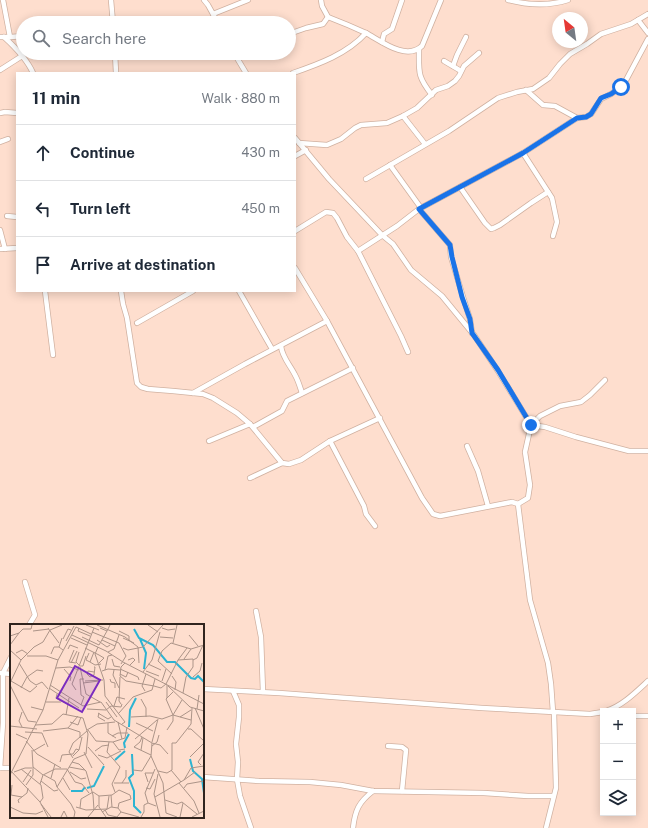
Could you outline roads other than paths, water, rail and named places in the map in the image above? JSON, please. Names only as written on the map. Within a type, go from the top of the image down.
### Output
[{"type":"street","points":[[3,0],[10,37]]},
{"type":"street","points":[[110,0],[111,16]]},
{"type":"street","points":[[204,0],[213,14],[248,0]]},
{"type":"street","points":[[321,0],[322,6],[328,17],[345,23],[400,50],[414,51],[419,49]]},
{"type":"street","points":[[382,42],[384,34],[392,29],[402,0]]},
{"type":"street","points":[[432,95],[419,76],[419,49],[425,41],[441,0]]},
{"type":"street","points":[[508,0],[545,4],[553,4],[568,0]]},
{"type":"street","points":[[366,179],[449,131],[498,98],[533,88],[549,78],[570,54],[601,34],[621,28],[648,14]]},
{"type":"street","points":[[296,32],[323,24],[328,17]]},
{"type":"street","points":[[638,20],[648,33]]},
{"type":"street","points":[[296,72],[331,58],[343,51],[366,33]]},
{"type":"street","points":[[2,37],[16,37]]},
{"type":"street","points":[[2,37],[16,48]]},
{"type":"street","points":[[453,66],[466,37]]},
{"type":"street","points":[[358,251],[420,209],[523,153],[577,118],[586,117],[591,114],[601,98],[611,94],[621,87],[648,39]]},
{"type":"street","points":[[299,143],[327,145],[341,139],[361,125],[387,123],[403,116],[417,108],[436,90],[448,86],[455,81],[464,66],[479,53]]},
{"type":"street","points":[[0,70],[16,60]]},
{"type":"street","points":[[26,60],[33,72]]},
{"type":"street","points":[[115,60],[116,72]]},
{"type":"street","points":[[238,60],[245,72]]},
{"type":"street","points":[[444,61],[461,71]]},
{"type":"street","points":[[526,90],[543,105],[555,106],[577,118]]},
{"type":"street","points":[[0,113],[16,113]]},
{"type":"street","points":[[403,116],[425,144]]},
{"type":"street","points":[[0,142],[8,139]]},
{"type":"street","points":[[296,139],[328,179],[382,235],[393,244],[411,270],[442,296],[472,333],[498,370],[531,425]]},
{"type":"street","points":[[296,155],[306,150]]},
{"type":"street","points":[[523,153],[553,202],[556,222],[553,236]]},
{"type":"street","points":[[390,165],[420,209],[450,245],[462,297],[470,319],[472,333]]},
{"type":"street","points":[[460,187],[485,223],[491,229],[500,225],[548,192]]},
{"type":"street","points":[[296,230],[320,214],[326,212],[333,213],[347,237],[358,251],[408,352]]},
{"type":"street","points":[[7,216],[16,217]]},
{"type":"street","points":[[0,230],[3,249],[16,248]]},
{"type":"street","points":[[296,270],[327,321],[422,498],[433,514],[440,516],[512,502],[518,504],[528,498],[530,485],[525,452],[531,425],[540,416],[560,406],[581,402],[605,380]]},
{"type":"street","points":[[45,292],[53,355]]},
{"type":"street","points":[[121,292],[127,318],[137,383],[141,387],[148,389],[203,394],[213,398],[237,413],[251,426],[282,462],[290,464],[301,460],[330,441],[380,418]]},
{"type":"street","points":[[137,323],[191,292]]},
{"type":"street","points":[[240,292],[272,349]]},
{"type":"street","points":[[193,393],[272,349],[281,346],[327,321]]},
{"type":"street","points":[[281,346],[281,351],[294,374],[302,393]]},
{"type":"street","points":[[209,441],[251,426],[282,410],[287,401],[353,368]]},
{"type":"street","points":[[531,425],[545,427],[629,451],[648,451]]},
{"type":"street","points":[[330,441],[364,506],[366,514],[375,526]]},
{"type":"street","points":[[467,446],[478,471],[488,506]]},
{"type":"street","points":[[250,478],[282,462]]},
{"type":"street","points":[[518,504],[530,600],[548,663],[551,684],[556,788],[546,828]]},
{"type":"street","points":[[26,582],[35,615],[30,624]]},
{"type":"street","points":[[256,611],[260,630],[263,692]]},
{"type":"street","points":[[0,768],[3,723],[2,673],[10,659]]},
{"type":"street","points":[[615,708],[648,681]]},
{"type":"street","points":[[204,689],[482,708],[590,714],[600,712]]},
{"type":"street","points":[[233,690],[239,705],[236,744],[238,762],[237,779],[240,796],[251,828]]},
{"type":"street","points":[[636,716],[648,716]]},
{"type":"street","points":[[388,746],[402,747],[406,750],[402,791]]},
{"type":"street","points":[[204,777],[310,782],[341,785],[373,791],[554,796]]},
{"type":"street","points":[[353,828],[357,808],[363,799],[373,791]]}]
